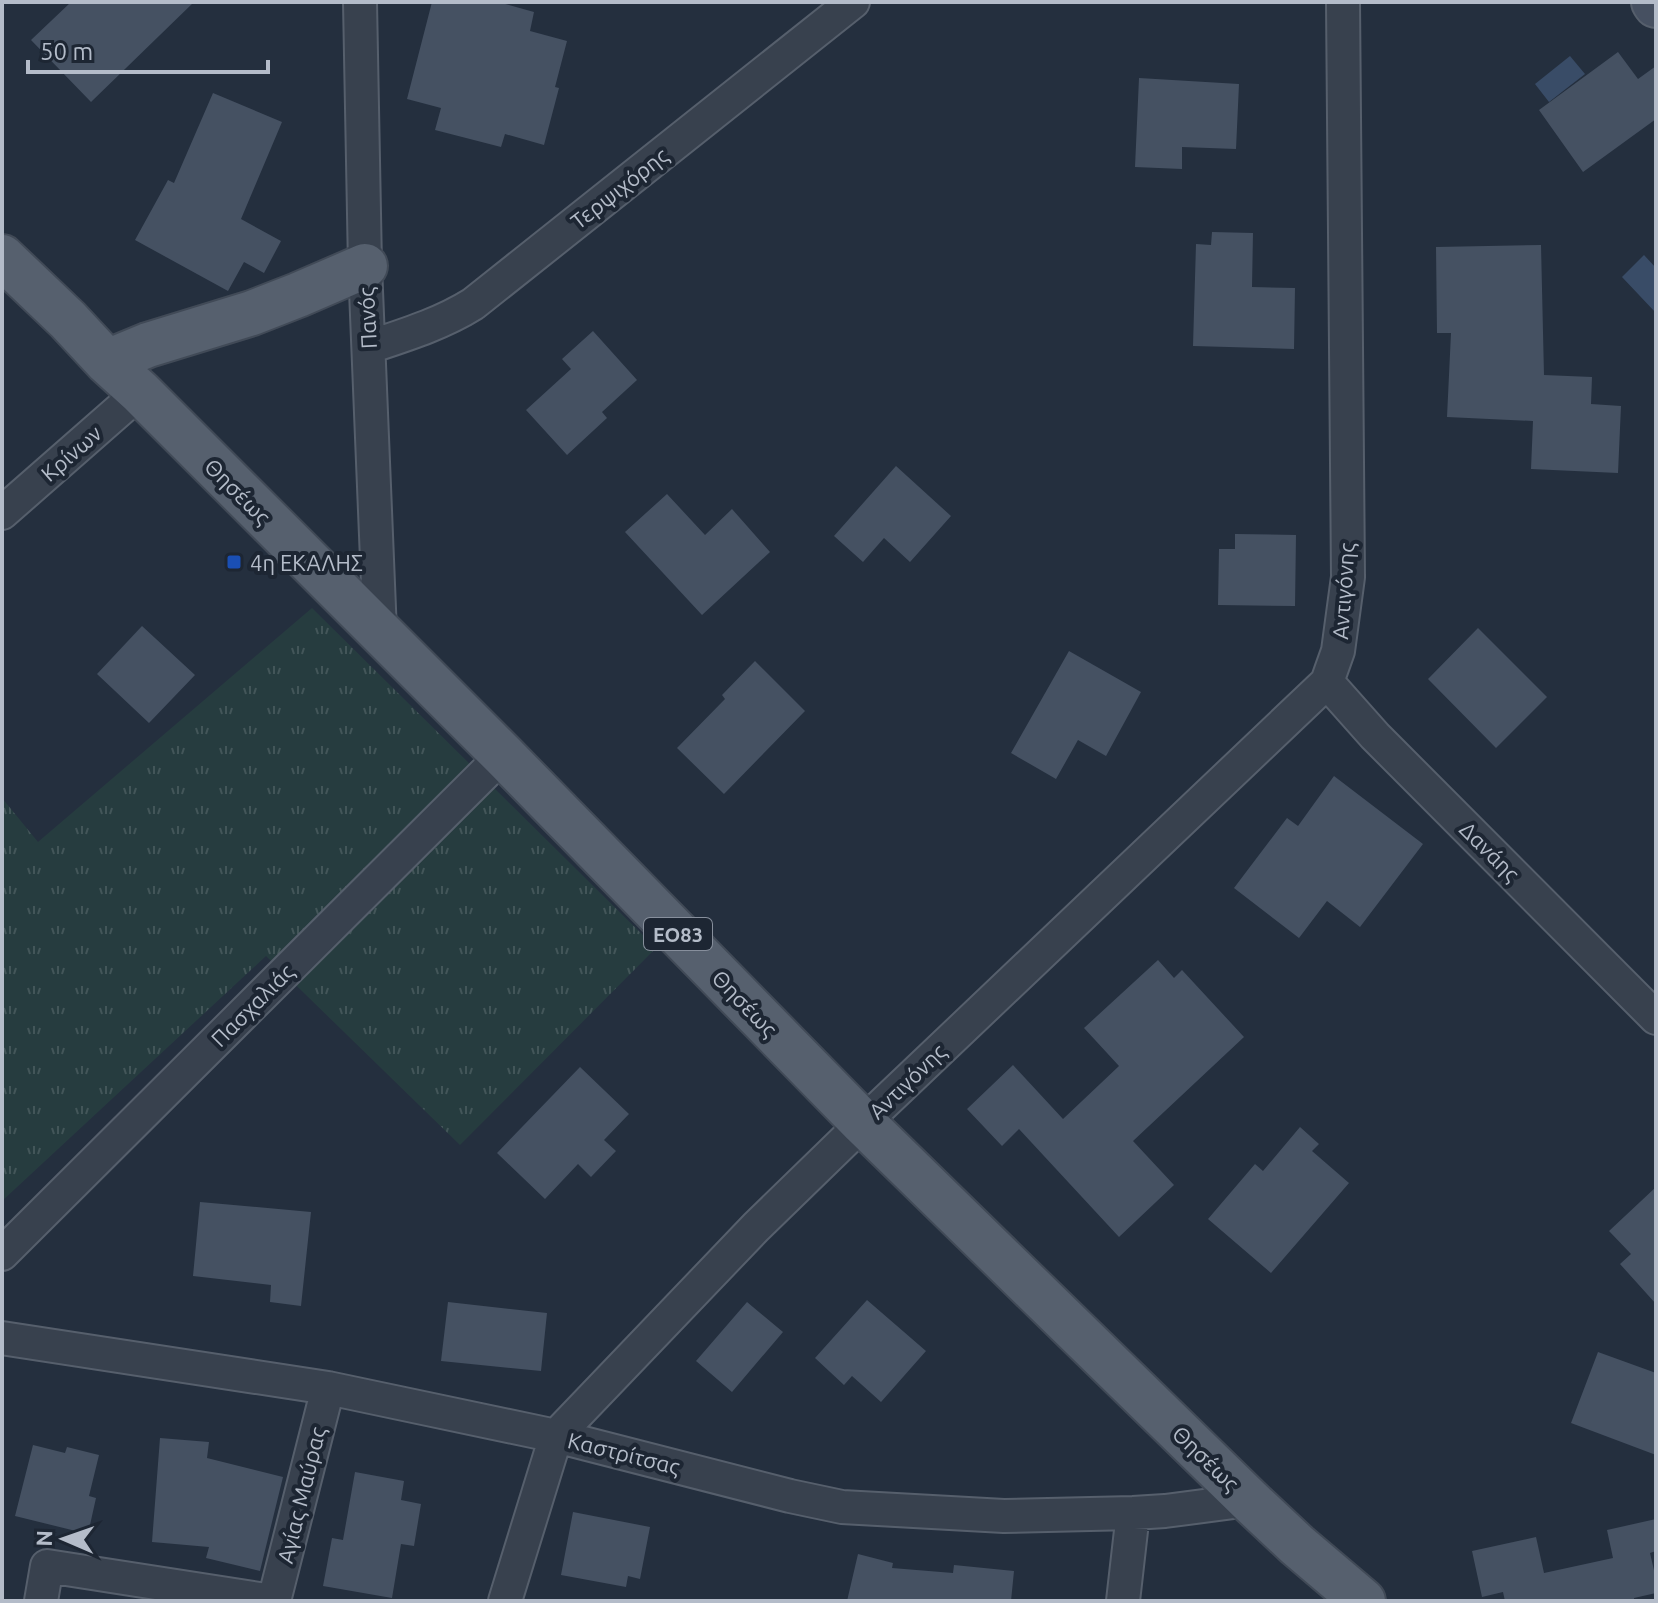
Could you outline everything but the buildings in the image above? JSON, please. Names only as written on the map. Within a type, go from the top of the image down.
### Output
[{"type":"main road","name":"Θησέως","points":[[2,257],[503,755],[863,1123],[1249,1500],[1363,1601]]},
{"type":"main road","points":[[107,362],[148,345],[252,313],[365,266]]},
{"type":"street","name":"Πανός","points":[[360,2],[365,266],[380,633]]},
{"type":"street","name":"Τερψιχόρης","points":[[369,347],[429,327],[473,304],[853,2]]},
{"type":"street","name":"Αντιγόνης","points":[[556,1436],[756,1227],[1327,682],[1338,651],[1348,577],[1343,2]]},
{"type":"street","name":"Κρίνων","points":[[2,513],[140,392]]},
{"type":"street","name":"Δανάης","points":[[1327,682],[1375,736],[1656,1018]]},
{"type":"street","name":"Πασχαλιάς","points":[[2,1254],[503,755]]},
{"type":"street","name":"Καστρίτσας","points":[[2,1338],[328,1388],[556,1436],[842,1507],[1004,1516],[1165,1511],[1249,1500]]},
{"type":"street","name":"Αγίας Μαύρας","points":[[273,1601],[328,1388]]},
{"type":"street","points":[[505,1601],[556,1436]]},
{"type":"street","points":[[1123,1601],[1133,1513]]},
{"type":"street","points":[[41,1601],[47,1566],[273,1601]]},
{"type":"green space","points":[[312,608],[656,948],[460,1145],[266,956],[2,1201],[2,798],[38,842]]},
{"type":"water","points":[[1570,56],[1585,74],[1549,102],[1535,84]]},
{"type":"water","points":[[1644,255],[1656,268],[1656,313],[1622,277]]},
{"type":"place","name":"4η ΕΚΑΛΗΣ","points":[[234,562]]}]
